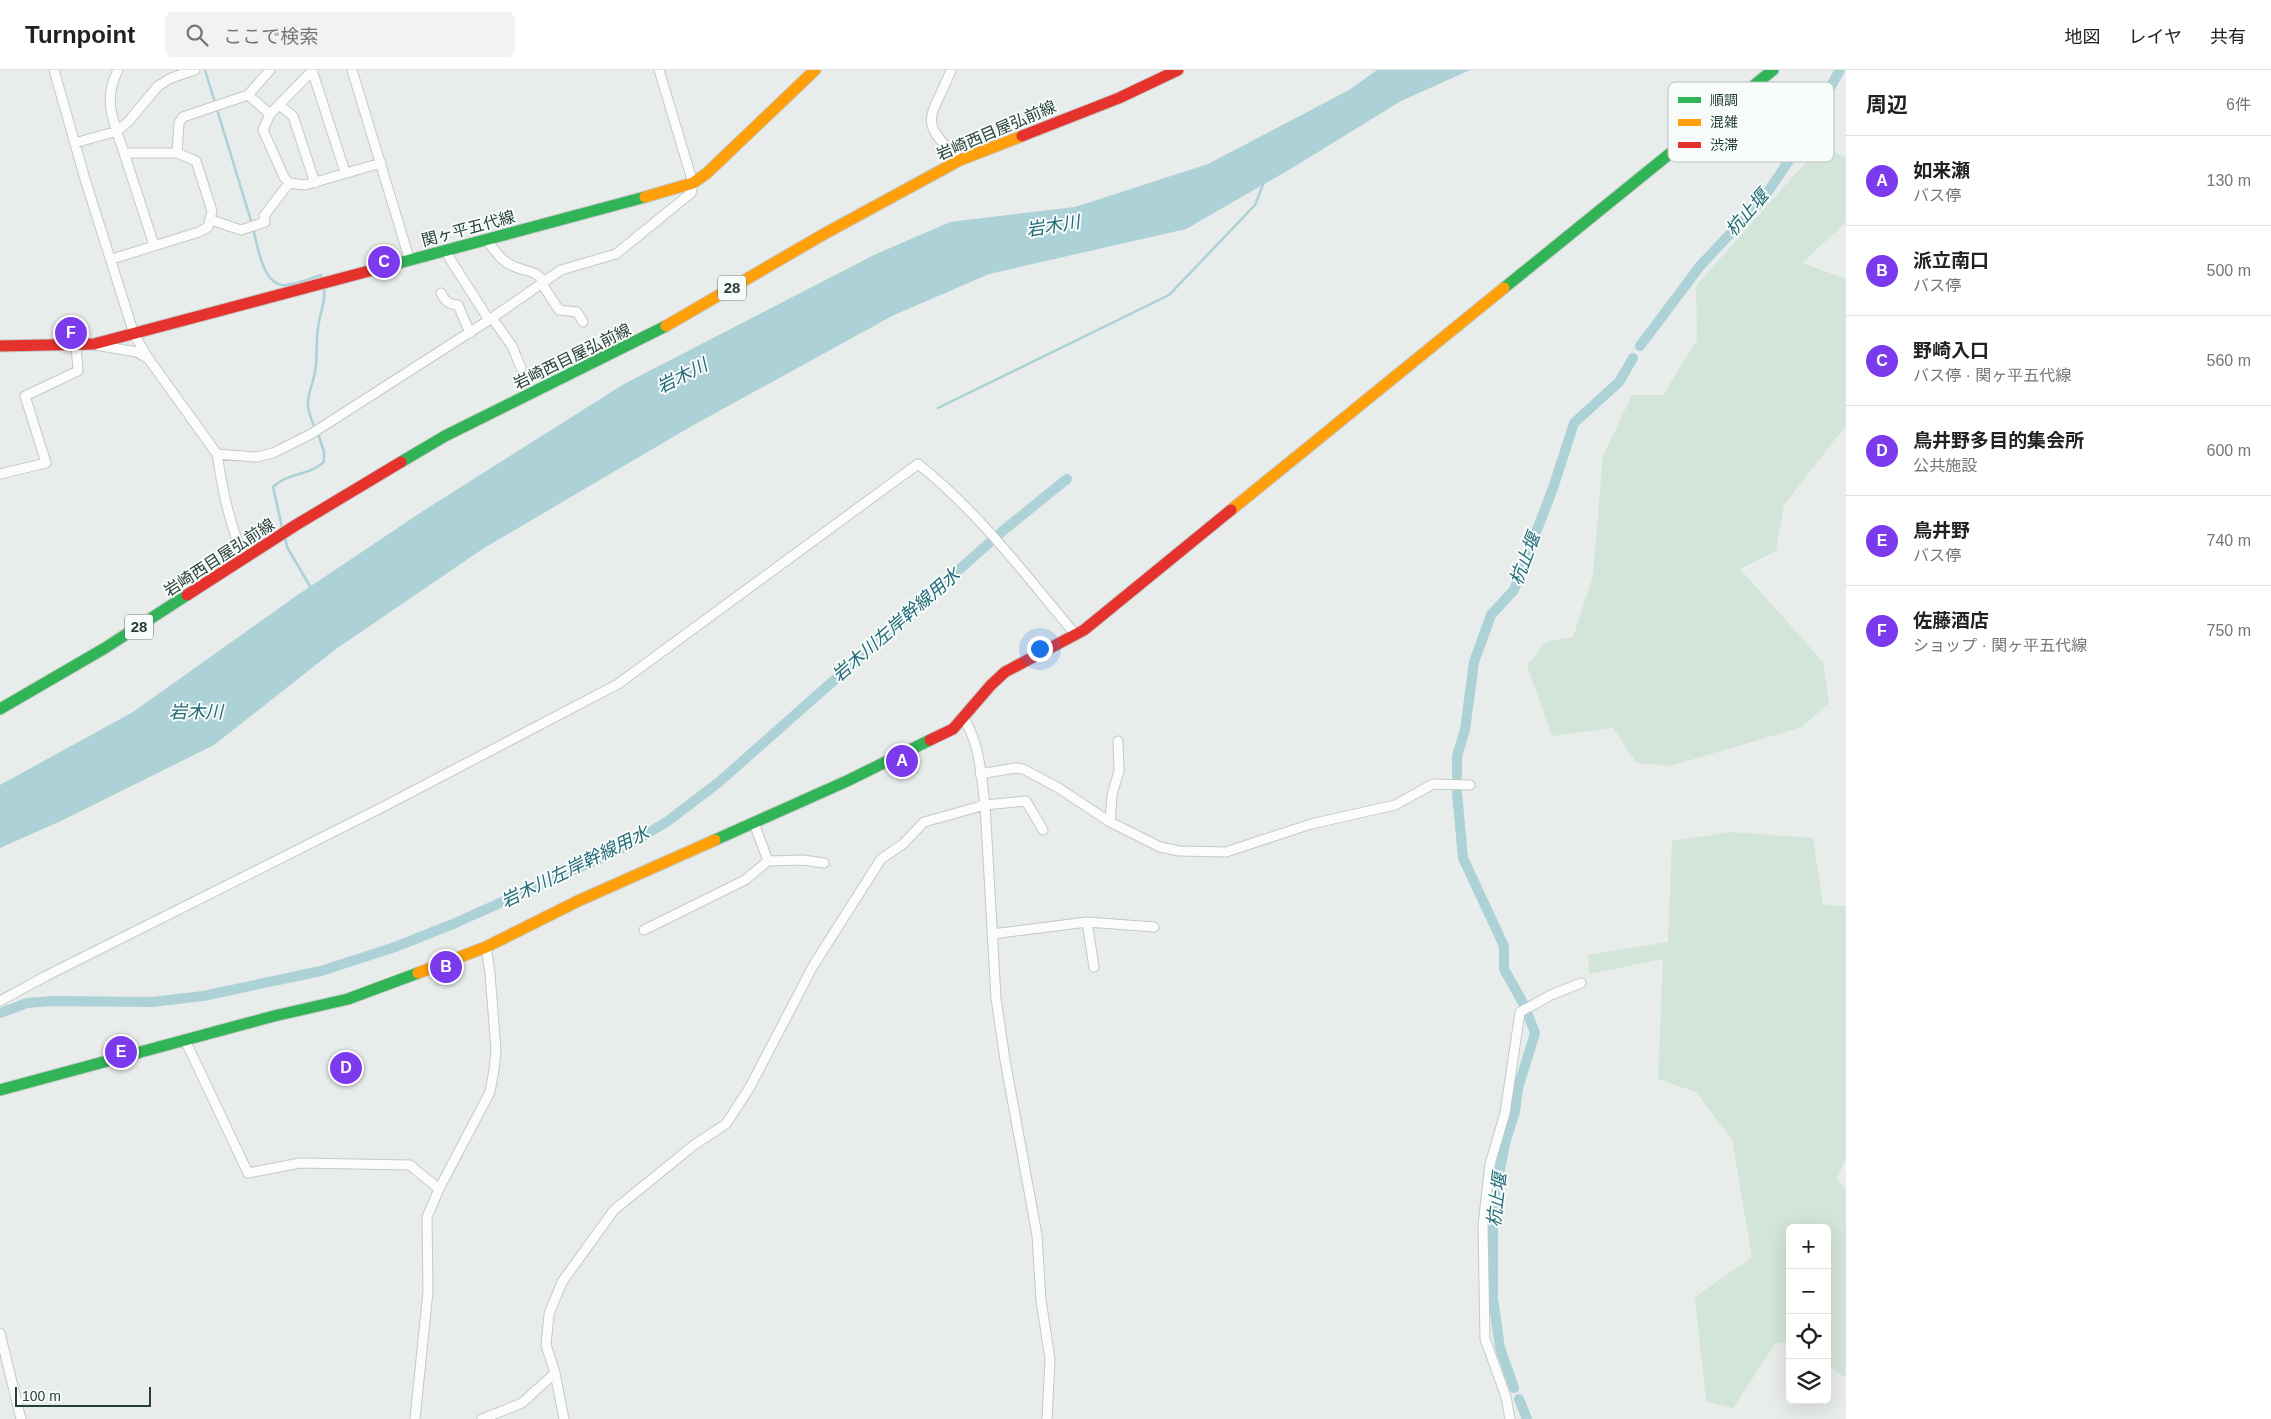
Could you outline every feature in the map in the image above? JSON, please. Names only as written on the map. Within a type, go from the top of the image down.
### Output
[{"type":"main road","name":"関ヶ平五代線","points":[[0,346],[76,346],[94,344],[661,194],[693,183],[707,173],[815,70]]},
{"type":"main road","name":"岩崎西目屋弘前線","points":[[0,709],[98,653],[275,539],[444,436],[655,333],[824,234],[960,160],[1119,98],[1178,70]]},
{"type":"main road","points":[[1758,82],[1773,70]]},
{"type":"main road","points":[[0,1090],[185,1040],[348,999],[486,946],[953,729],[964,719],[994,682],[1006,672],[1076,635],[1668,155]]},
{"type":"street","points":[[54,70],[134,334],[148,358],[217,454],[225,507],[231,528],[245,559]]},
{"type":"street","points":[[118,70],[109,93],[109,104],[154,245]]},
{"type":"street","points":[[75,143],[117,130],[128,122],[170,74],[195,70]]},
{"type":"street","points":[[177,153],[179,123],[182,117],[248,95],[270,70]]},
{"type":"street","points":[[345,172],[312,70],[270,114],[263,130],[264,137],[284,177],[289,183],[298,185],[315,183],[345,172],[381,163]]},
{"type":"street","points":[[352,70],[410,261]]},
{"type":"street","points":[[217,454],[256,457],[273,453],[311,434],[491,319],[561,270],[616,254],[691,193],[693,183],[659,70]]},
{"type":"street","points":[[951,70],[931,112],[931,124],[940,142],[960,160]]},
{"type":"street","points":[[248,95],[270,114]]},
{"type":"street","points":[[278,105],[293,116],[315,183]]},
{"type":"street","points":[[112,259],[199,232],[208,227],[211,220],[212,211],[196,161],[177,153],[124,153]]},
{"type":"street","points":[[211,220],[241,230],[265,222],[264,216],[289,183]]},
{"type":"street","points":[[487,240],[505,262],[514,267],[539,274],[559,310],[577,312],[583,322]]},
{"type":"street","points":[[445,251],[491,319],[512,346],[521,368]]},
{"type":"street","points":[[440,293],[445,301],[452,305],[458,305],[470,332]]},
{"type":"street","points":[[94,344],[137,352],[148,358]]},
{"type":"street","points":[[0,474],[46,463],[25,396],[78,372],[76,346]]},
{"type":"street","points":[[0,1001],[46,976],[377,810],[618,684],[918,464],[944,484],[1000,545],[1076,635]]},
{"type":"street","points":[[964,719],[974,735],[985,805],[996,998],[1005,1060],[1037,1235],[1041,1300],[1050,1359],[1047,1419]]},
{"type":"street","points":[[1110,822],[1112,795],[1119,771],[1118,741]]},
{"type":"street","points":[[980,774],[1015,768],[1023,769],[1058,787],[1110,822],[1160,847],[1179,851],[1226,852],[1310,824],[1395,805],[1433,784],[1470,785]]},
{"type":"street","points":[[564,1419],[555,1373],[546,1345],[549,1314],[554,1298],[614,1210],[694,1145],[726,1124],[750,1087],[813,966],[881,859],[903,844],[924,822],[985,805],[1026,800],[1043,830]]},
{"type":"street","points":[[754,823],[768,861]]},
{"type":"street","points":[[644,930],[745,880],[768,861],[803,860],[824,863]]},
{"type":"street","points":[[992,934],[1087,922],[1154,927]]},
{"type":"street","points":[[1087,922],[1094,967]]},
{"type":"street","points":[[415,1419],[428,1291],[428,1217],[439,1189],[490,1092],[493,1077],[496,1050],[486,946]]},
{"type":"street","points":[[1510,1419],[1506,1397],[1485,1339],[1483,1225],[1490,1164],[1505,1113],[1520,1012],[1551,995],[1581,983]]},
{"type":"street","points":[[185,1040],[248,1173],[300,1162],[410,1165],[439,1189]]},
{"type":"street","points":[[1,1338],[21,1419]]},
{"type":"street","points":[[482,1419],[522,1403],[555,1373]]},
{"type":"green space","points":[[1834,152],[1846,158],[1846,222],[1802,263],[1846,279],[1846,425],[1784,505],[1776,551],[1740,569],[1823,662],[1829,703],[1802,727],[1670,766],[1637,763],[1613,728],[1552,736],[1527,665],[1546,642],[1573,637],[1593,576],[1603,456],[1632,395],[1663,395],[1697,340],[1696,286],[1806,162],[1834,162]]},
{"type":"green space","points":[[1731,832],[1813,838],[1823,905],[1846,906],[1846,1157],[1837,1179],[1846,1190],[1846,1376],[1843,1376],[1831,1367],[1831,1224],[1786,1224],[1786,1343],[1775,1344],[1733,1408],[1706,1401],[1695,1297],[1752,1257],[1732,1139],[1696,1092],[1658,1079],[1663,959],[1589,974],[1588,955],[1668,942],[1672,841]]},
{"type":"water","name":"岩木川","points":[[1377,70],[1470,70],[1401,101],[1292,168],[1186,229],[989,274],[892,316],[690,427],[484,548],[336,649],[214,745],[63,820],[0,848],[0,785],[133,712],[296,596],[423,511],[624,384],[874,255],[950,222],[1075,207],[1208,164],[1349,90]]},
{"type":"waterway","points":[[205,70],[252,224]]},
{"type":"waterway","name":"杭止堰","points":[[1833,82],[1840,70]]},
{"type":"waterway","name":"杭止堰","points":[[1640,346],[1700,266],[1763,199],[1788,162]]},
{"type":"waterway","points":[[938,408],[1169,295],[1255,205],[1264,182]]},
{"type":"waterway","points":[[253,229],[263,265],[272,280],[279,284],[287,285],[321,275],[323,280]]},
{"type":"waterway","points":[[315,428],[308,409],[308,402],[316,365],[317,333],[324,301],[324,288]]},
{"type":"waterway","name":"杭止堰","points":[[1457,776],[1457,756],[1465,730],[1474,662],[1491,615],[1514,590],[1553,488],[1574,423],[1619,382],[1633,358]]},
{"type":"waterway","points":[[282,527],[273,487],[285,479],[312,470],[324,462],[324,452],[318,433]]},
{"type":"waterway","name":"岩木川左岸幹線用水","points":[[0,1013],[27,1003],[52,1001],[152,1002],[203,996],[321,971],[395,947],[453,924],[625,847],[668,821],[719,782],[1005,529],[1067,479]]},
{"type":"waterway","points":[[285,537],[287,547],[311,588]]},
{"type":"waterway","name":"杭止堰","points":[[1457,793],[1463,858],[1504,946],[1504,969],[1523,1003]]},
{"type":"waterway","name":"杭止堰","points":[[1514,1388],[1500,1348],[1493,1298],[1493,1203],[1506,1140],[1515,1112],[1518,1088],[1535,1033],[1528,1015]]},
{"type":"waterway","name":"杭止堰","points":[[1519,1399],[1527,1419]]},
{"type":"traffic: fast","points":[[1758,82],[1773,70]]},
{"type":"traffic: fast","points":[[1504,288],[1668,155]]},
{"type":"traffic: fast","points":[[384,267],[645,197]]},
{"type":"traffic: fast","points":[[401,462],[445,436],[666,326]]},
{"type":"traffic: fast","points":[[0,709],[105,648],[187,595]]},
{"type":"traffic: fast","points":[[715,840],[847,781],[930,740]]},
{"type":"traffic: fast","points":[[0,1090],[274,1016],[348,999],[418,973]]},
{"type":"traffic: slow","points":[[645,197],[693,183],[707,173],[815,70]]},
{"type":"traffic: slow","points":[[666,326],[824,234],[960,160],[1022,136]]},
{"type":"traffic: slow","points":[[1231,510],[1504,288]]},
{"type":"traffic: slow","points":[[418,973],[486,947],[578,901],[715,840]]},
{"type":"traffic: jam","points":[[1022,136],[1119,98],[1178,70]]},
{"type":"traffic: jam","points":[[0,346],[94,344],[384,267]]},
{"type":"traffic: jam","points":[[187,595],[296,525],[401,462]]},
{"type":"traffic: jam","points":[[930,740],[953,729],[991,685],[1005,672],[1084,630],[1231,510]]},
{"type":"place","name":"野崎入口","points":[[384,262]]},
{"type":"place","name":"佐藤酒店","points":[[71,333]]},
{"type":"place","name":"如来瀬","points":[[902,761]]},
{"type":"place","name":"派立南口","points":[[446,967]]},
{"type":"place","name":"鳥井野","points":[[121,1052]]},
{"type":"place","name":"鳥井野多目的集会所","points":[[346,1068]]}]
